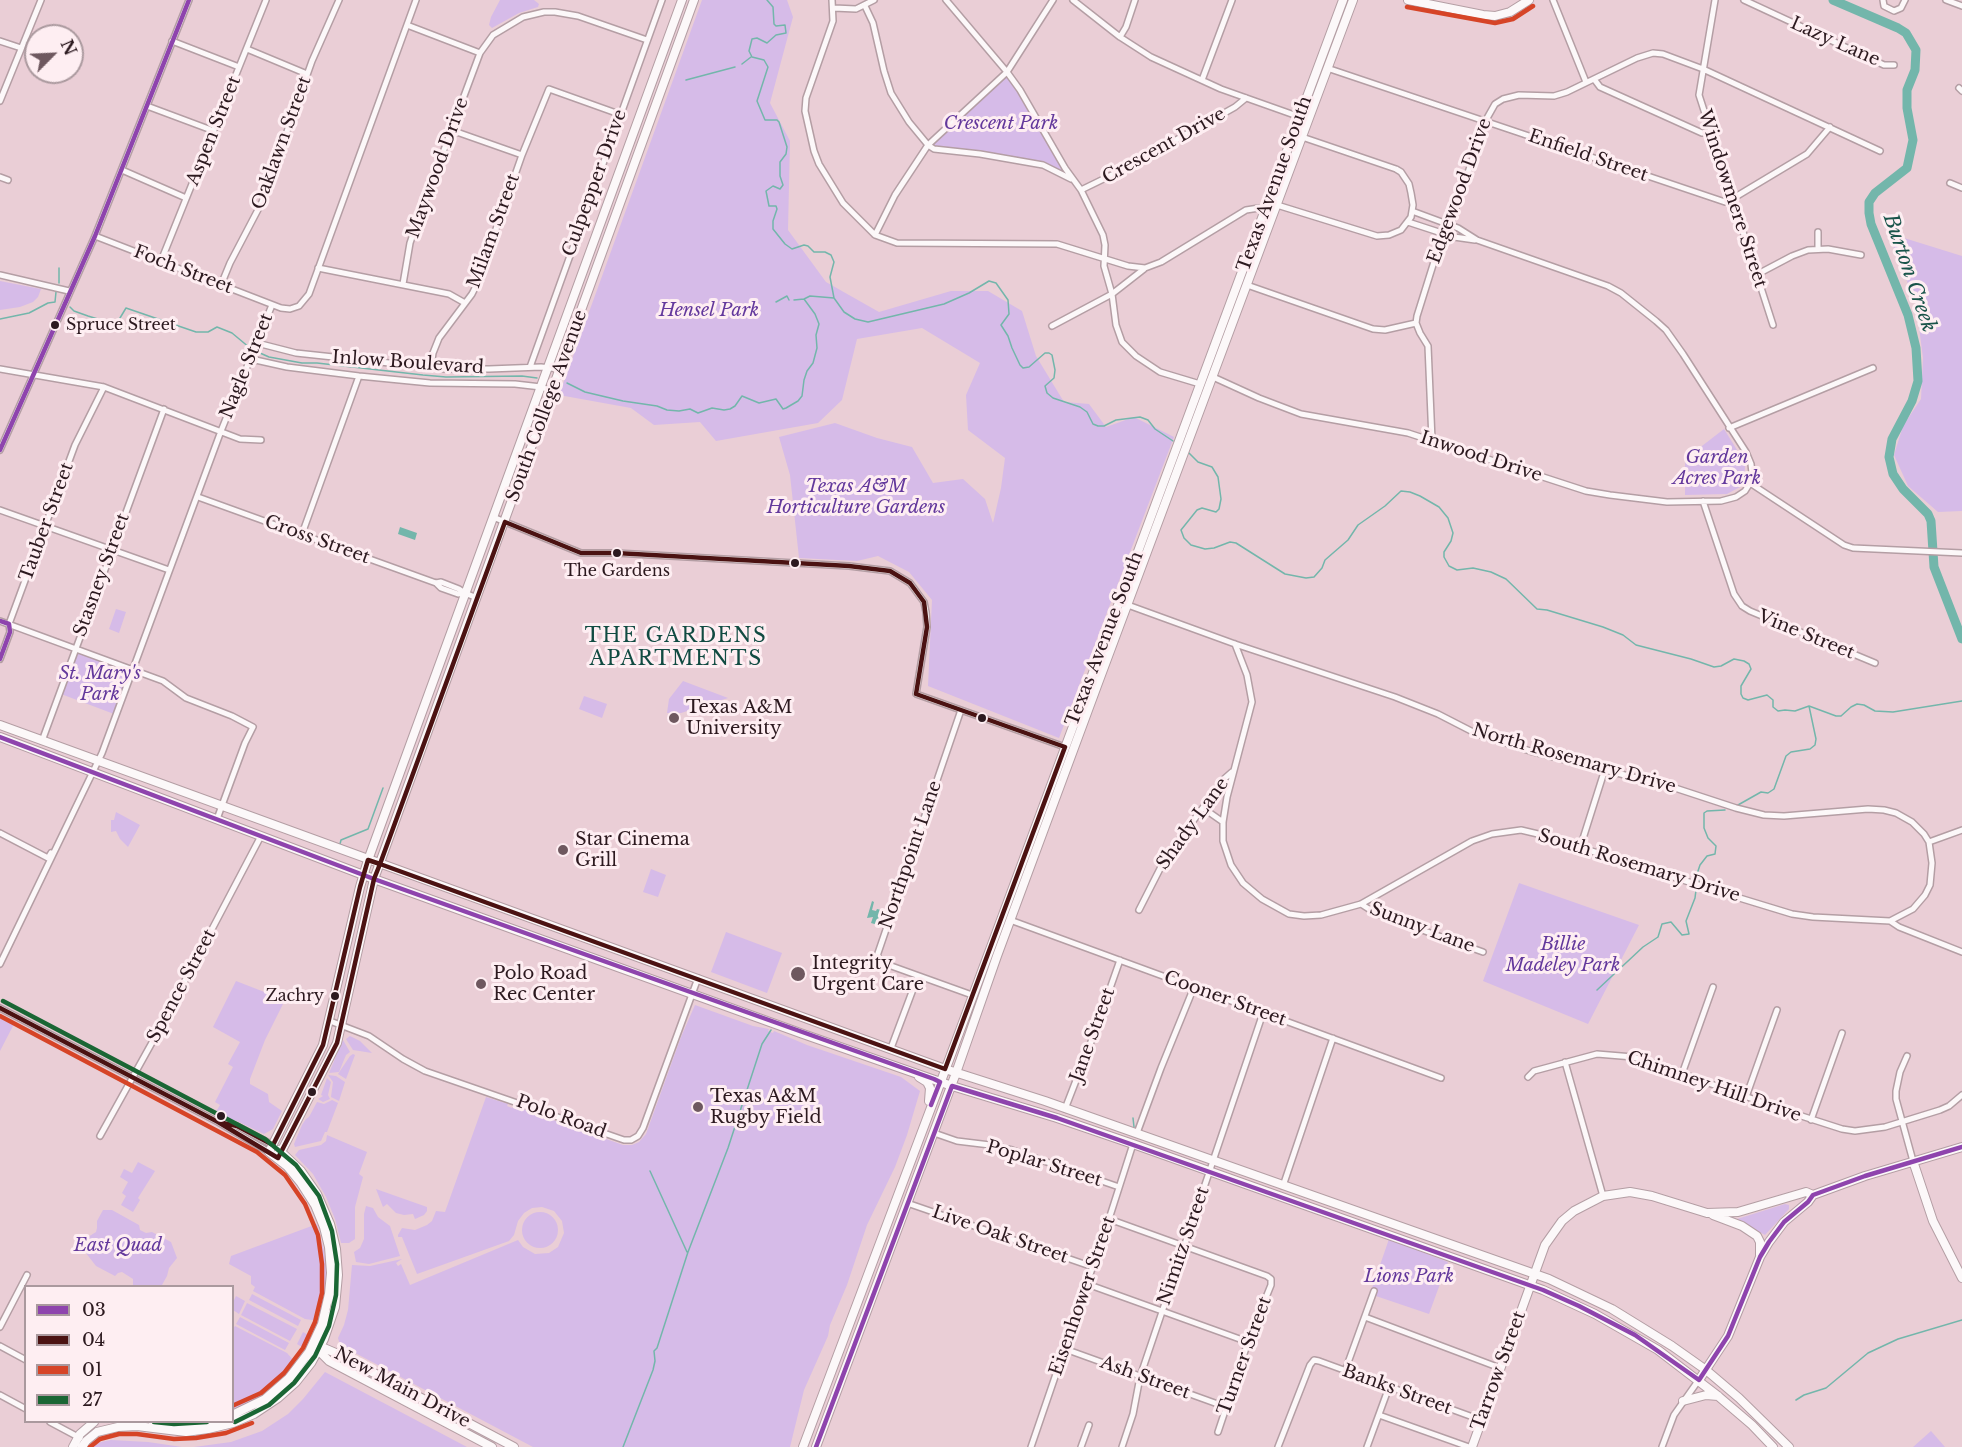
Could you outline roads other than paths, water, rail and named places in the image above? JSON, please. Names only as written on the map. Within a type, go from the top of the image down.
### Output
[{"type":"main road","name":"South College Avenue","points":[[271,1148],[320,1052],[330,1021],[368,860],[682,0]]},
{"type":"main road","name":"South College Avenue","points":[[280,1155],[330,1058],[342,1024],[374,879],[694,0]]},
{"type":"main road","name":"Texas Avenue South","points":[[816,1447],[952,1086],[1200,384],[1343,0]]},
{"type":"main road","name":"Texas Avenue South","points":[[803,1447],[1065,747],[1188,445],[1353,0]]},
{"type":"main road","points":[[1408,0],[1489,16],[1510,12],[1529,0]]},
{"type":"main road","points":[[1277,205],[1274,200],[1289,158],[1287,150]]},
{"type":"main road","points":[[606,206],[618,210]]},
{"type":"main road","points":[[1213,377],[1210,372],[1226,327],[1226,315]]},
{"type":"main road","points":[[1188,445],[1187,432],[1202,392],[1200,384]]},
{"type":"main road","points":[[517,451],[529,455]]},
{"type":"main road","points":[[421,714],[433,718]]},
{"type":"main road","points":[[0,725],[956,1073],[1065,1108],[1534,1273],[1595,1300],[1639,1324],[1706,1370],[1760,1416],[1789,1447]]},
{"type":"main road","points":[[0,736],[374,879],[940,1082],[1133,1144],[1530,1286],[1579,1306],[1635,1335],[1699,1380],[1752,1425],[1773,1447]]},
{"type":"main road","points":[[1054,801],[1052,795],[1067,754],[1065,747]]},
{"type":"main road","points":[[909,1070],[928,1084],[930,1090],[928,1111]]},
{"type":"main road","points":[[290,1110],[301,1115]]},
{"type":"main road","name":"Tarrow Street","points":[[1470,1447],[1545,1245],[1562,1221],[1574,1211],[1603,1196],[1621,1192],[1641,1193],[1707,1213],[1749,1210],[1806,1192],[1813,1195],[1847,1182],[1962,1147]]},
{"type":"main road","points":[[234,1423],[263,1409],[288,1389],[311,1363],[327,1333],[337,1291],[333,1250],[315,1205],[297,1177],[280,1155],[271,1148]]},
{"type":"main road","points":[[1913,1161],[1933,1221],[1962,1278]]},
{"type":"main road","points":[[1699,1380],[1728,1336],[1760,1257],[1776,1231],[1813,1195]]},
{"type":"main road","points":[[1289,1200],[1298,1196],[1311,1200],[1314,1197]]},
{"type":"main road","points":[[1791,1215],[1796,1206],[1792,1196]]},
{"type":"main road","points":[[1329,1214],[1335,1209],[1349,1214],[1360,1213]]},
{"type":"main road","points":[[1707,1213],[1742,1226],[1757,1236],[1760,1242],[1760,1257]]},
{"type":"main road","points":[[1411,1243],[1421,1241],[1431,1244],[1436,1240]]},
{"type":"main road","points":[[234,1414],[260,1402],[276,1390],[318,1347],[329,1294],[333,1250]]},
{"type":"main road","points":[[851,1317],[863,1322]]},
{"type":"main road","points":[[327,1333],[329,1344],[338,1354]]},
{"type":"main road","name":"New Main Drive","points":[[318,1347],[338,1354],[514,1447]]},
{"type":"main road","name":"New Main Drive","points":[[318,1347],[329,1361],[492,1447]]},
{"type":"main road","points":[[311,1363],[320,1360],[329,1361]]},
{"type":"main road","points":[[1683,1401],[1706,1395],[1718,1396]]},
{"type":"main road","points":[[432,1415],[436,1406]]},
{"type":"main road","points":[[82,1441],[93,1423]]},
{"type":"main road","points":[[162,1423],[202,1427],[210,1423]]},
{"type":"main road","points":[[73,1447],[100,1431],[129,1426],[178,1432],[233,1423]]},
{"type":"street","points":[[0,101],[41,0]]},
{"type":"street","points":[[0,450],[122,170],[189,0]]},
{"type":"street","name":"Aspen Street","points":[[161,261],[266,0]]},
{"type":"street","name":"Oaklawn Street","points":[[221,285],[262,202],[307,74],[339,0]]},
{"type":"street","name":"Nagle Street","points":[[58,842],[98,761],[221,431],[272,305],[291,309],[299,306],[309,294],[416,0]]},
{"type":"street","name":"Culpepper Drive","points":[[530,367],[619,114],[662,0]]},
{"type":"street","points":[[832,0],[833,21],[806,98],[805,111],[819,164],[843,203],[875,235],[897,243],[1058,244],[1128,266],[1145,268]]},
{"type":"street","points":[[834,8],[856,9],[874,0]]},
{"type":"street","points":[[946,0],[1020,90],[1081,190],[1105,245],[1104,266],[1112,294],[1118,334],[1129,350],[1160,372],[1200,384]]},
{"type":"street","points":[[875,235],[895,195],[928,146],[1007,72],[1053,0]]},
{"type":"street","points":[[1073,0],[1120,37],[1151,57],[1246,98],[1300,117]]},
{"type":"street","points":[[1120,37],[1135,0]]},
{"type":"street","points":[[1202,80],[1232,0]]},
{"type":"street","points":[[1553,0],[1586,82]]},
{"type":"street","name":"Windowmere Street","points":[[1715,0],[1699,95],[1773,325]]},
{"type":"street","points":[[1882,0],[1884,6],[1894,11],[1901,8],[1905,0]]},
{"type":"street","points":[[1946,0],[1959,3]]},
{"type":"street","name":"Lazy Lane","points":[[1747,1],[1884,65],[1894,65]]},
{"type":"street","points":[[865,6],[873,23],[891,93],[909,122],[928,146],[934,149],[1043,165],[1073,180]]},
{"type":"street","name":"Maywood Drive","points":[[402,284],[410,243],[450,130],[480,53],[493,35],[523,17],[544,12],[567,13],[647,40]]},
{"type":"street","points":[[407,25],[480,53]]},
{"type":"street","points":[[0,41],[21,48]]},
{"type":"street","points":[[172,41],[239,67]]},
{"type":"street","points":[[246,49],[307,74]]},
{"type":"street","name":"Edgewood Drive","points":[[1416,323],[1443,234],[1449,225],[1486,120],[1495,104],[1503,99],[1519,94],[1554,96],[1637,58],[1653,53],[1669,55],[1880,151]]},
{"type":"street","name":"Enfield Street","points":[[1327,68],[1486,120],[1718,201],[1725,202],[1732,199]]},
{"type":"street","points":[[1594,79],[1600,87],[1702,133],[1710,132]]},
{"type":"street","name":"Milam Street","points":[[431,367],[439,338],[476,286],[522,155],[549,89],[619,114]]},
{"type":"street","name":"Crescent Drive","points":[[1081,190],[1119,172],[1246,98]]},
{"type":"street","points":[[147,106],[214,131]]},
{"type":"street","points":[[1732,199],[1807,154],[1830,127]]},
{"type":"street","points":[[450,130],[522,155]]},
{"type":"street","points":[[1302,136],[1401,172],[1409,184],[1413,201],[1423,215]]},
{"type":"street","points":[[122,170],[186,198]]},
{"type":"street","points":[[0,177],[8,180]]},
{"type":"street","points":[[1950,183],[1962,188]]},
{"type":"street","points":[[1277,205],[1371,236],[1383,236],[1401,230],[1410,217],[1413,201]]},
{"type":"street","points":[[1052,326],[1112,294],[1145,268],[1161,262],[1246,210],[1259,208],[1265,210]]},
{"type":"street","points":[[1410,217],[1423,215],[1449,225],[1477,240],[1592,279],[1621,293],[1666,330],[1746,452],[1751,464],[1750,483],[1844,545],[1852,548],[1962,553]]},
{"type":"street","points":[[1410,217],[1443,234],[1460,239],[1477,240]]},
{"type":"street","points":[[1818,232],[1818,248]]},
{"type":"street","name":"Foch Street","points":[[94,236],[272,305]]},
{"type":"street","points":[[1756,275],[1800,253],[1818,248],[1861,255]]},
{"type":"street","points":[[318,268],[449,294],[465,303]]},
{"type":"street","points":[[0,275],[69,291]]},
{"type":"street","points":[[1246,285],[1373,329],[1385,330],[1416,323],[1428,346],[1432,440]]},
{"type":"street","name":"Inlow Boulevard","points":[[257,343],[296,353],[431,367],[478,369],[548,367],[560,369]]},
{"type":"street","name":"Inlow Boulevard","points":[[251,358],[287,367],[359,376],[430,383],[508,383],[541,387],[552,391]]},
{"type":"street","points":[[1729,428],[1873,368]]},
{"type":"street","points":[[0,369],[104,387],[240,439],[261,440]]},
{"type":"street","points":[[302,534],[359,376]]},
{"type":"street","name":"Inwood Drive","points":[[1213,377],[1301,414],[1375,426],[1432,440],[1586,491],[1641,499],[1721,501],[1736,497],[1745,491],[1750,483]]},
{"type":"street","name":"Tauber Street","points":[[0,659],[10,632],[9,624],[75,445],[104,387]]},
{"type":"street","name":"Stasney Street","points":[[42,741],[164,409]]},
{"type":"street","name":"Cross Street","points":[[198,497],[436,583],[441,588],[477,598]]},
{"type":"street","name":"Vine Street","points":[[1703,501],[1734,594],[1742,606],[1875,663]]},
{"type":"street","points":[[0,510],[170,570]]},
{"type":"street","points":[[493,518],[581,553],[849,566],[897,574],[915,589],[924,602],[926,612],[927,627],[916,694],[1065,747]]},
{"type":"street","name":"North Rosemary Drive","points":[[1123,603],[1235,644],[1395,697],[1475,733],[1530,751],[1672,787],[1764,815],[1784,816],[1859,809],[1884,810],[1896,813],[1912,822],[1929,842]]},
{"type":"street","points":[[0,621],[163,681],[186,698],[253,727],[217,819]]},
{"type":"street","name":"South Rosemary Drive","points":[[1235,644],[1247,675],[1252,702],[1233,771],[1223,822],[1223,841],[1231,865],[1243,883],[1262,899],[1289,914],[1304,916],[1341,911],[1361,904],[1462,845],[1492,834],[1521,830],[1792,914],[1818,918],[1890,921]]},
{"type":"street","name":"Northpoint Lane","points":[[918,976],[880,962],[878,952],[961,710]]},
{"type":"street","points":[[1580,848],[1605,769]]},
{"type":"street","name":"Shady Lane","points":[[1139,910],[1164,859],[1224,779],[1233,771]]},
{"type":"street","points":[[1203,808],[1223,822]]},
{"type":"street","points":[[1962,830],[1929,842],[1932,872],[1928,891],[1913,909],[1890,921],[1899,927],[1962,952]]},
{"type":"street","points":[[0,833],[48,858],[58,842]]},
{"type":"street","name":"Spence Street","points":[[100,1136],[261,836]]},
{"type":"street","points":[[0,964],[58,842]]},
{"type":"street","name":"Sunny Lane","points":[[1361,904],[1375,913],[1483,952]]},
{"type":"street","name":"Cooner Street","points":[[1010,920],[1441,1078]]},
{"type":"street","name":"Jane Street","points":[[1065,1108],[1120,960]]},
{"type":"street","points":[[891,1048],[918,976],[972,995]]},
{"type":"street","name":"Polo Road","points":[[330,1021],[378,1040],[403,1059],[425,1071],[624,1140],[631,1140],[638,1136],[643,1128],[698,978]]},
{"type":"street","points":[[1137,1133],[1194,987]]},
{"type":"street","points":[[1682,1074],[1713,987]]},
{"type":"street","points":[[0,1008],[271,1148]]},
{"type":"street","points":[[1746,1096],[1777,1010]]},
{"type":"street","name":"Nimitz Street","points":[[1122,1447],[1133,1414],[1140,1377],[1263,1013]]},
{"type":"street","points":[[1811,1120],[1842,1033]]},
{"type":"street","points":[[1283,1186],[1333,1038]]},
{"type":"street","name":"Chimney Hill Drive","points":[[1528,1077],[1534,1071],[1565,1062],[1597,1054],[1615,1054],[1653,1063],[1811,1120],[1855,1131],[1870,1130],[1901,1122],[1949,1106],[1962,1095]]},
{"type":"street","points":[[1907,1056],[1896,1091],[1901,1122],[1913,1161]]},
{"type":"street","points":[[1565,1062],[1603,1196]]},
{"type":"street","name":"Poplar Street","points":[[934,1134],[962,1142],[1012,1150],[1119,1187]]},
{"type":"street","name":"Eisenhower Street","points":[[1031,1447],[1133,1144]]},
{"type":"street","name":"Live Oak Street","points":[[907,1203],[1093,1268]]},
{"type":"street","points":[[1109,1219],[1184,1246]]},
{"type":"street","name":"Turner Street","points":[[1184,1246],[1271,1279],[1271,1285],[1248,1342],[1218,1432]]},
{"type":"street","points":[[0,1327],[27,1275]]},
{"type":"street","points":[[1087,1284],[1248,1342]]},
{"type":"street","points":[[1345,1371],[1374,1291]]},
{"type":"street","points":[[1365,1317],[1500,1368]]},
{"type":"street","points":[[0,1346],[24,1359]]},
{"type":"street","name":"Ash Street","points":[[1065,1349],[1226,1407]]},
{"type":"street","name":"Banks Street","points":[[1278,1447],[1314,1360],[1481,1420]]},
{"type":"street","points":[[1662,1447],[1674,1414],[1699,1380]]},
{"type":"street","points":[[1367,1447],[1389,1387]]},
{"type":"street","points":[[0,1395],[24,1407]]},
{"type":"street","points":[[1379,1415],[1470,1447]]},
{"type":"street","points":[[52,1423],[82,1441]]},
{"type":"street","points":[[1081,1447],[1089,1425]]},
{"type":"waterway","points":[[767,0],[773,7],[774,24],[776,26],[785,25],[786,33],[776,35],[767,43],[757,38],[752,39],[749,51],[752,57],[764,60],[768,67],[757,101],[765,120],[779,122],[787,147],[786,154],[780,162],[780,176],[783,185],[780,189],[773,186],[766,191],[769,206],[776,206],[777,209],[773,229],[792,249],[804,245],[814,252],[825,252],[831,255],[834,262],[830,277],[834,298],[844,312],[855,319],[868,322],[944,304],[989,281],[996,283],[1008,300],[1009,314],[1001,325],[1020,365],[1023,368],[1029,367],[1045,353],[1052,355],[1054,378],[1045,386],[1047,393],[1053,398],[1080,407],[1087,412],[1093,424],[1098,426],[1104,426],[1116,420],[1140,417],[1148,420],[1155,429],[1173,441]]},
{"type":"waterway","name":"Burton Creek","points":[[1833,0],[1898,28],[1906,33],[1916,50],[1915,70],[1907,90],[1907,108],[1913,140],[1907,168],[1875,193],[1869,202],[1869,213],[1871,224],[1908,315],[1916,348],[1918,381],[1912,401],[1892,439],[1889,457],[1893,474],[1903,489],[1928,514],[1931,521],[1934,567],[1962,639]]},
{"type":"waterway","points":[[742,64],[751,57]]},
{"type":"waterway","points":[[686,80],[735,67]]},
{"type":"waterway","points":[[59,268],[59,283]]},
{"type":"waterway","points":[[0,319],[29,313],[48,303],[55,302],[56,292]]},
{"type":"waterway","points":[[776,302],[787,296],[789,300]]},
{"type":"waterway","points":[[567,383],[585,392],[667,410],[690,409],[698,413],[712,408],[730,409],[742,396],[759,403],[776,399],[783,409],[798,401],[802,396],[804,380],[813,363],[817,348],[816,335],[819,324],[804,299],[810,296],[834,298]]},
{"type":"waterway","points":[[794,300],[804,299]]},
{"type":"waterway","points":[[70,307],[74,311],[114,324],[126,308],[196,332],[208,332],[217,327],[232,333],[250,348]]},
{"type":"waterway","points":[[260,353],[269,357],[302,363],[423,375],[537,378]]},
{"type":"waterway","points":[[1189,453],[1198,462],[1212,467],[1218,477],[1221,499],[1216,512],[1202,508],[1197,510],[1181,530],[1184,538],[1191,545],[1205,549],[1230,542],[1236,543],[1285,574],[1306,578],[1314,577],[1322,568],[1325,560],[1348,540],[1358,525],[1385,506],[1401,491],[1410,492],[1439,507],[1448,518],[1453,533],[1444,557],[1449,566],[1457,570],[1473,568],[1491,572],[1506,579],[1537,609],[1603,627],[1623,635],[1636,645],[1714,667],[1734,659],[1744,661],[1751,669],[1741,686],[1741,694],[1748,700],[1767,695],[1773,700],[1773,707],[1778,711],[1795,711],[1809,706],[1836,716],[1841,716],[1857,704],[1875,711],[1893,712],[1962,701]]},
{"type":"waterway","points":[[1738,805],[1761,792],[1768,793],[1774,789],[1786,756],[1791,752],[1810,749],[1815,745],[1816,739],[1809,706]]},
{"type":"waterway","points":[[340,844],[341,840],[368,829],[383,788]]},
{"type":"waterway","points":[[1699,882],[1697,874],[1700,865],[1707,856],[1715,854],[1716,846],[1708,838],[1704,828],[1704,813],[1725,810]]},
{"type":"waterway","points":[[1597,990],[1643,947],[1658,937],[1662,924],[1671,922],[1682,935],[1689,934],[1686,921],[1696,890]]},
{"type":"waterway","points":[[623,1447],[653,1370],[654,1351],[657,1348],[688,1252],[728,1148],[762,1044],[771,1030]]},
{"type":"waterway","points":[[1133,1118],[1134,1127]]},
{"type":"waterway","points":[[650,1171],[687,1252]]},
{"type":"waterway","points":[[1796,1400],[1826,1388],[1868,1353],[1898,1339],[1962,1320]]},
{"type":"place","name":"Spruce Street","points":[[55,325]]},
{"type":"place","name":"The Gardens","points":[[617,553]]},
{"type":"place","name":"Texas A&M University","points":[[674,718]]},
{"type":"place","name":"Star Cinema Grill","points":[[563,850]]},
{"type":"place","name":"Integrity Urgent Care","points":[[798,974]]},
{"type":"place","name":"Polo Road Rec Center","points":[[481,984]]},
{"type":"place","name":"Zachry","points":[[335,996]]},
{"type":"place","name":"Texas A&M Rugby Field","points":[[698,1107]]},
{"type":"district","name":"THE GARDENS APARTMENTS","points":[[676,648]]},
{"type":"park label","name":"Crescent Park","points":[[1001,124]]},
{"type":"park label","name":"Hensel Park","points":[[709,311]]},
{"type":"park label","name":"Garden Acres Park","points":[[1717,468]]},
{"type":"park label","name":"Texas A&M Horticulture Gardens","points":[[856,497]]},
{"type":"park label","name":"St. Mary's Park","points":[[100,684]]},
{"type":"park label","name":"Billie Madeley Park","points":[[1563,955]]},
{"type":"park label","name":"East Quad","points":[[118,1246]]},
{"type":"park label","name":"Lions Park","points":[[1409,1277]]}]
